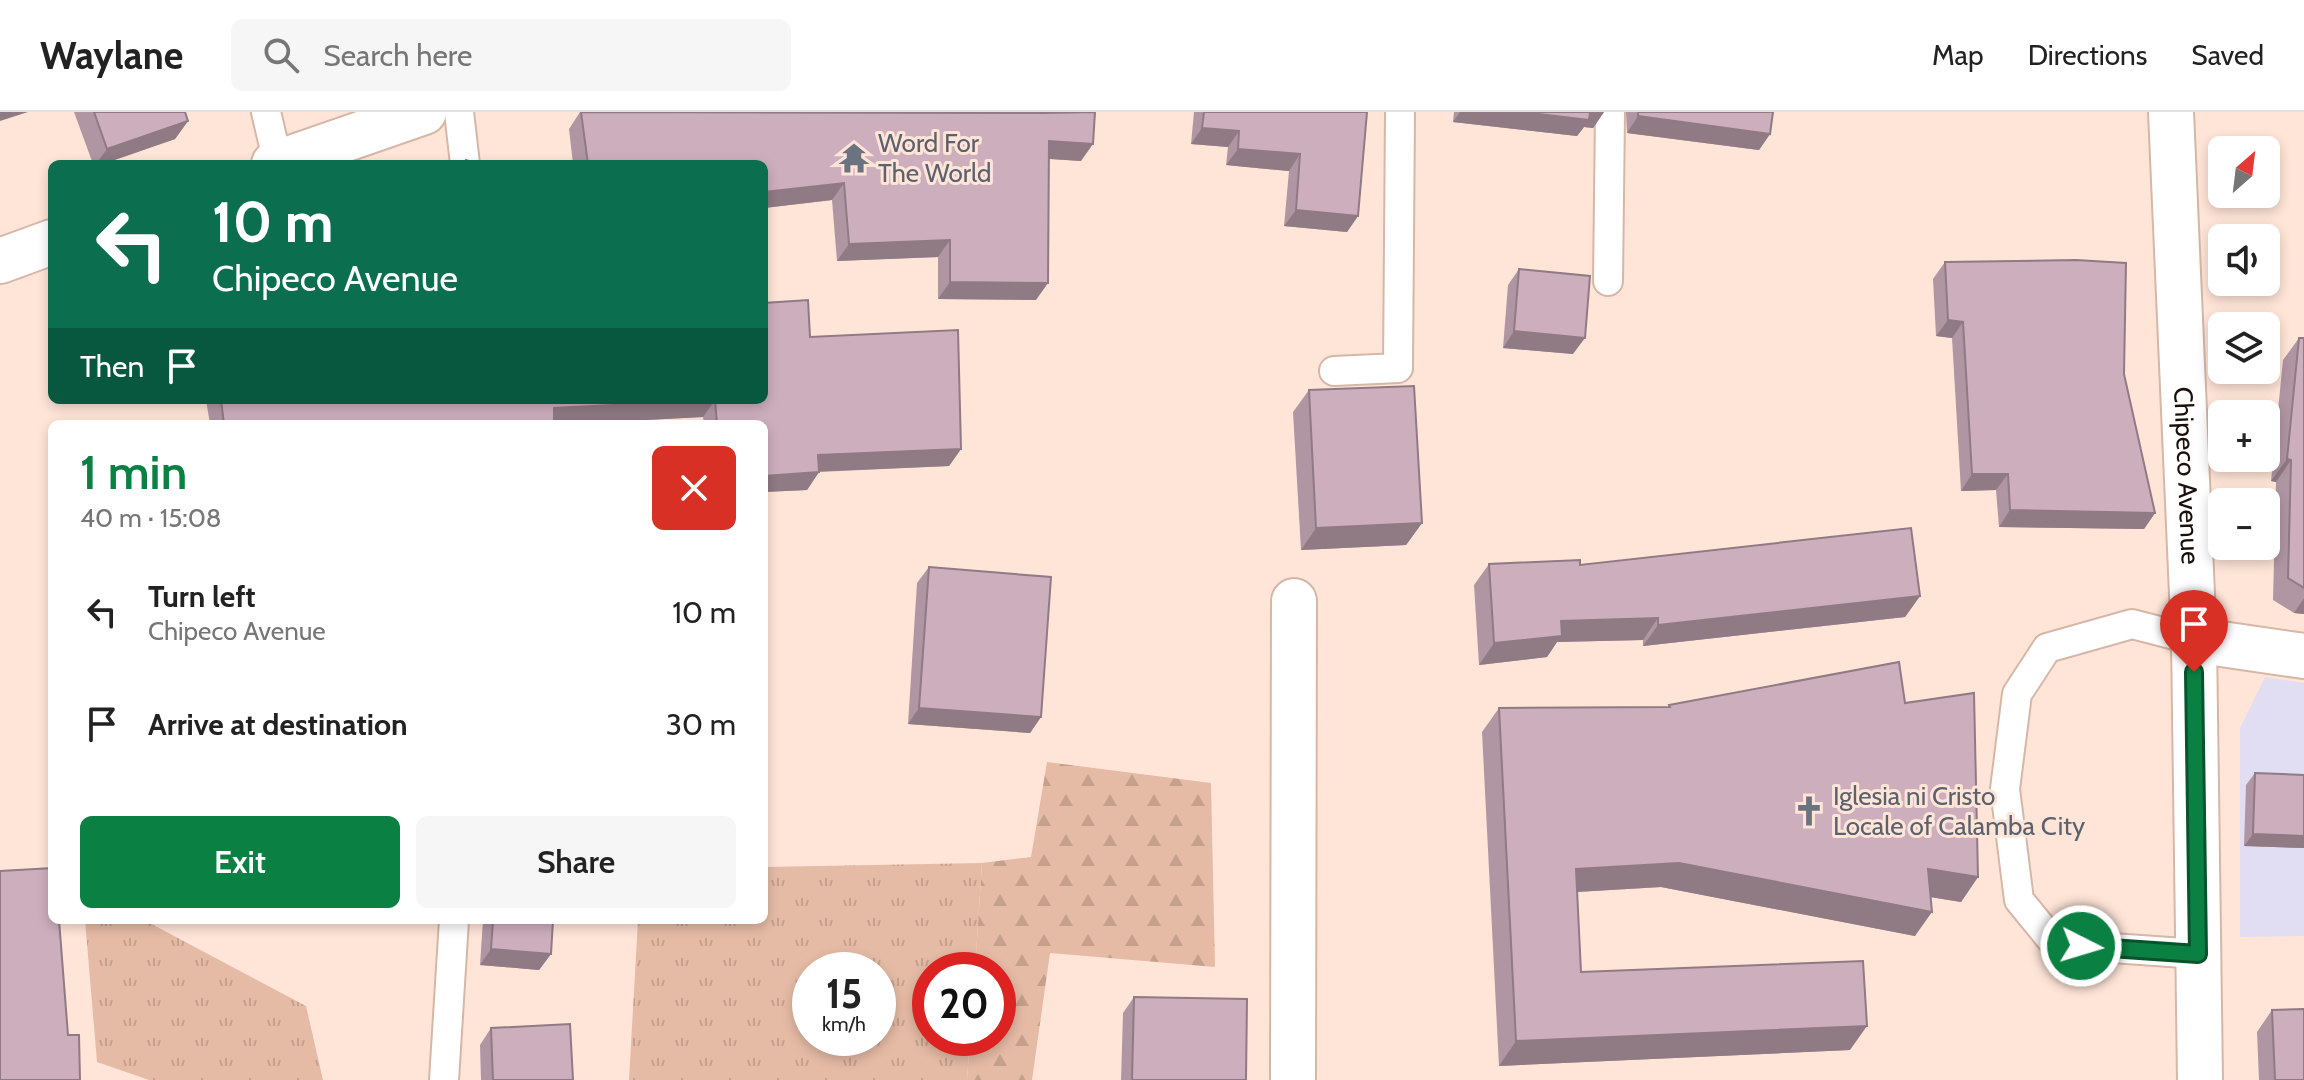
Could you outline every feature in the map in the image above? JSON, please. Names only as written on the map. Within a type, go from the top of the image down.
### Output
[{"type":"main road","points":[[285,160],[424,112]]},
{"type":"main road","name":"Chipeco Avenue","points":[[2171,112],[2194,640],[2200,1080]]},
{"type":"main road","points":[[0,261],[48,243]]},
{"type":"main road","points":[[1293,1080],[1294,601]]},
{"type":"main road","points":[[2194,640],[2304,656]]},
{"type":"lane","points":[[266,112],[275,160]]},
{"type":"lane","points":[[459,112],[465,160]]},
{"type":"lane","points":[[1334,371],[1398,368],[1400,112]]},
{"type":"lane","points":[[1608,281],[1610,112]]},
{"type":"lane","points":[[2194,640],[2132,624],[2047,648],[2017,694],[2005,789],[2019,900],[2055,944],[2198,954]]},
{"type":"lane","points":[[444,1080],[454,924]]},
{"type":"shaded area","points":[[2265,677],[2304,683],[2304,936],[2240,937],[2240,728]]},
{"type":"green space","points":[[1047,762],[1211,783],[1215,967],[1050,953],[1032,1080],[967,1080],[969,1056],[1016,1056],[1016,952],[976,952],[982,863],[1031,857]]},
{"type":"green space","points":[[982,863],[976,952],[912,952],[912,1056],[969,1056],[967,1080],[629,1080],[638,924],[768,924],[768,867]]},
{"type":"green space","points":[[85,924],[152,924],[306,1006],[323,1080],[149,1080],[97,1062]]},
{"type":"building","points":[[94,112],[185,112],[188,121],[107,149]]},
{"type":"building","points":[[581,112],[1095,112],[1093,144],[1049,141],[1048,283],[950,282],[950,240],[849,244],[844,183],[768,192],[768,160],[587,160]]},
{"type":"building","points":[[1204,112],[1367,112],[1358,216],[1296,210],[1300,154],[1238,149],[1239,131],[1202,128]]},
{"type":"building","points":[[1522,112],[1590,112],[1589,120]]},
{"type":"building","points":[[1638,112],[1773,112],[1770,134],[1638,116]]},
{"type":"building","points":[[2076,260],[2126,263],[2124,374],[2155,513],[2010,510],[2008,474],[1972,474],[1963,322],[1948,320],[1945,262]]},
{"type":"building","points":[[1519,269],[1590,276],[1585,338],[1514,331]]},
{"type":"building","points":[[808,300],[810,337],[958,330],[961,449],[818,455],[819,472],[768,476],[768,420],[717,420],[715,404],[768,404],[768,303]]},
{"type":"building","points":[[2299,338],[2304,338],[2304,588],[2288,578],[2291,460],[2287,459]]},
{"type":"building","points":[[1414,386],[1422,523],[1316,528],[1309,390]]},
{"type":"building","points":[[222,404],[634,404],[554,408],[554,420],[224,420]]},
{"type":"building","points":[[1911,528],[1920,596],[1658,625],[1658,618],[1561,621],[1562,636],[1494,643],[1489,564],[1580,560],[1580,565]]},
{"type":"building","points":[[929,567],[1051,577],[1041,717],[919,708]]},
{"type":"building","points":[[1899,662],[1905,703],[1974,693],[1978,877],[1928,869],[1932,912],[1679,863],[1576,869],[1581,972],[1863,961],[1867,1026],[1516,1041],[1499,708],[1670,707]]},
{"type":"building","points":[[2255,773],[2304,775],[2304,836],[2253,834]]},
{"type":"building","points":[[48,868],[48,924],[59,924],[68,1035],[79,1035],[80,1080],[0,1080],[0,871]]},
{"type":"building","points":[[493,924],[553,924],[551,954],[491,949]]},
{"type":"building","points":[[1134,997],[1247,999],[1246,1080],[1132,1080]]},
{"type":"building","points":[[2304,1009],[2304,1080],[2275,1080],[2272,1010]]},
{"type":"building","points":[[570,1024],[573,1080],[493,1080],[491,1028]]},
{"type":"place","name":"Word For The World","points":[[854,158]]},
{"type":"place","name":"Iglesia ni Cristo Locale of Calamba City","points":[[1809,811]]},
{"type":"route","points":[[2081,946],[2198,954],[2194,672]]}]
